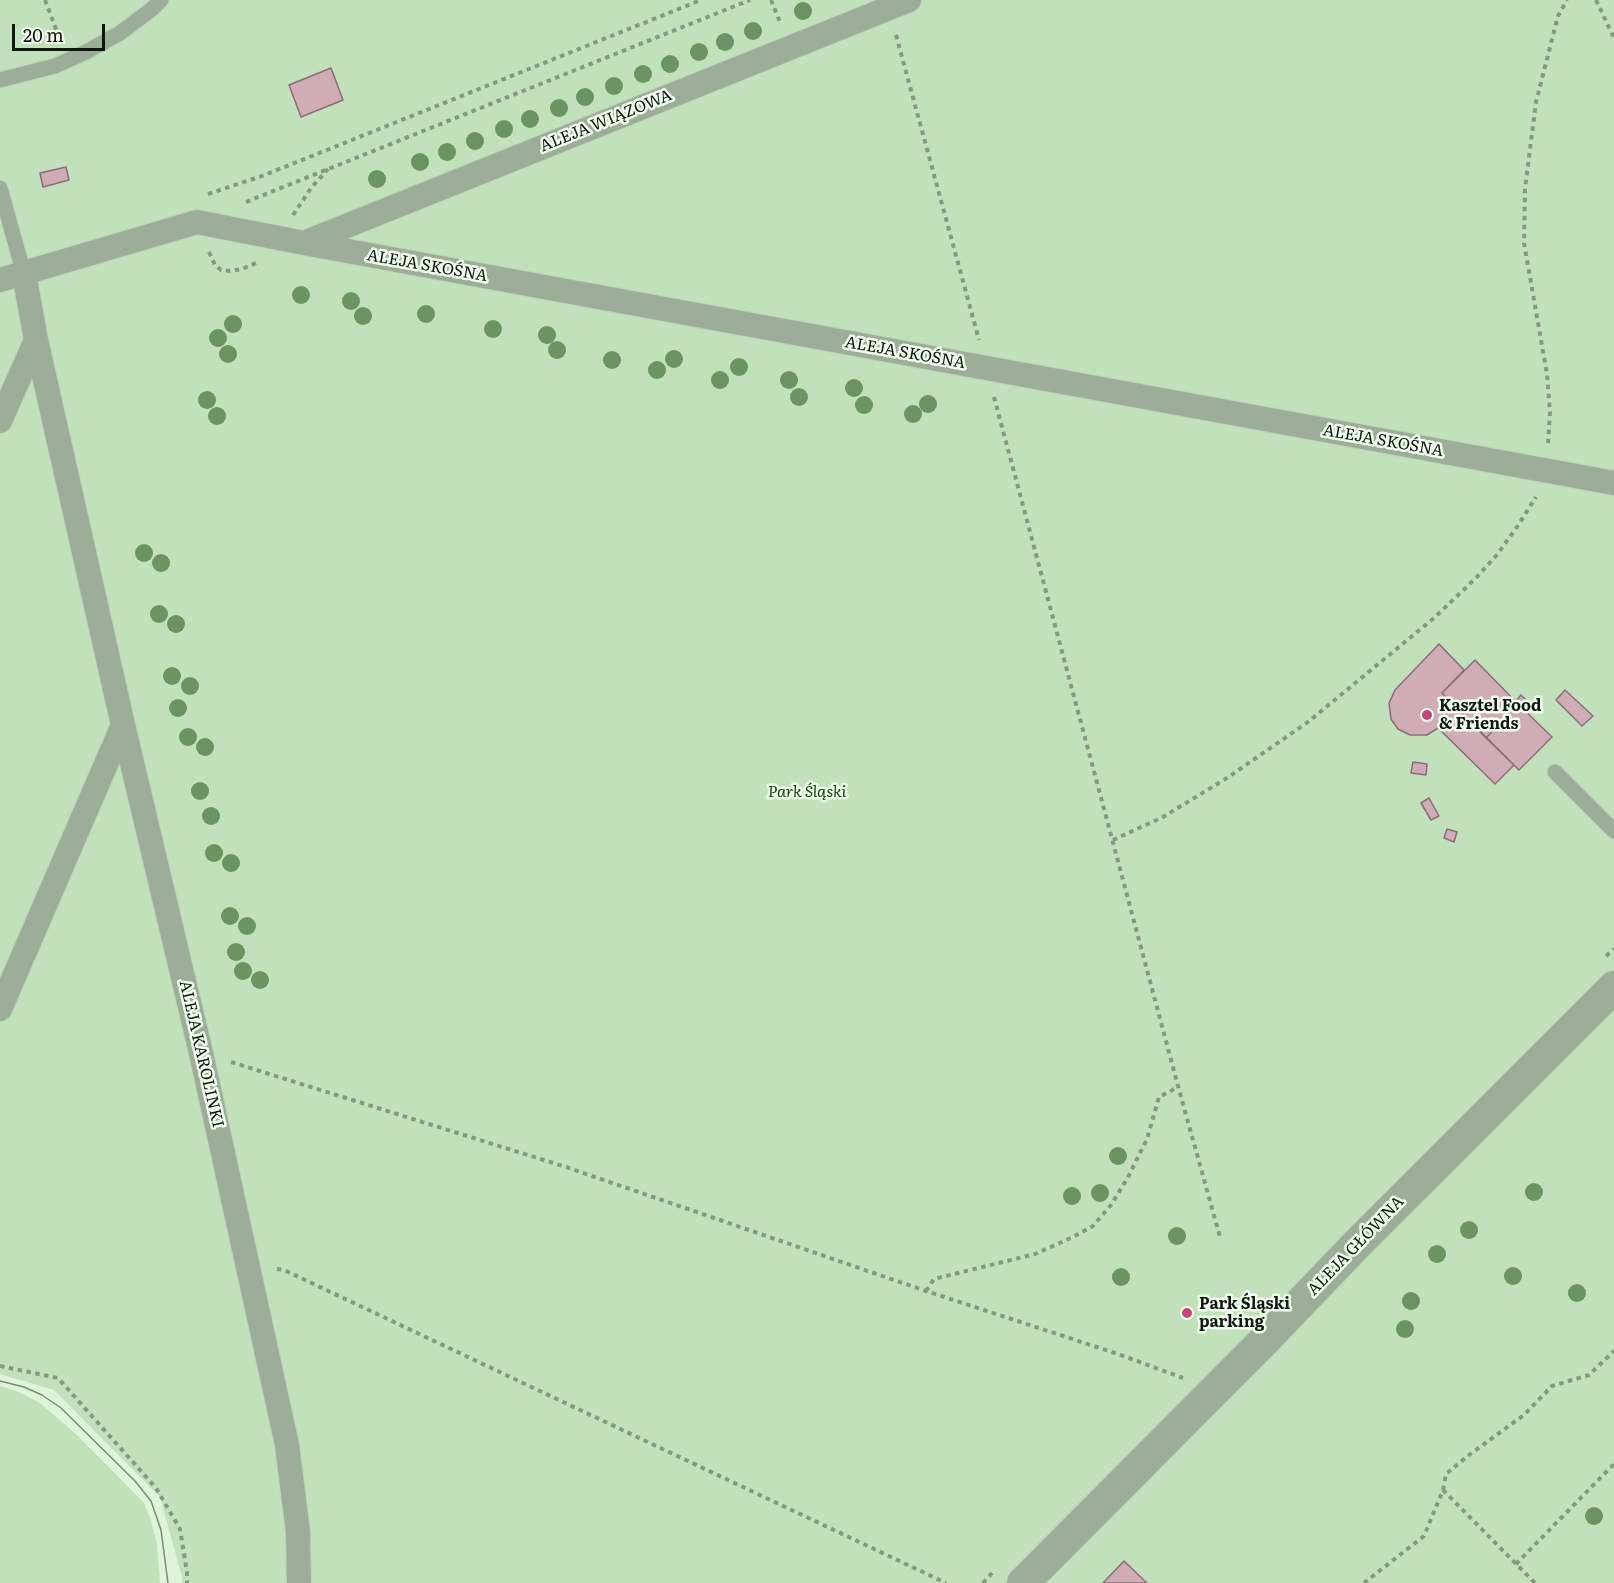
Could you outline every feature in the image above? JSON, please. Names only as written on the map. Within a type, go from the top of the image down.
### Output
[{"type":"street","name":"ALEJA WIĄZOWA","points":[[304,243],[899,4]]},
{"type":"street","name":"ALEJA SKOŚNA","points":[[24,274],[197,222],[1614,483]]},
{"type":"street","points":[[0,280],[24,274]]},
{"type":"street","name":"ALEJA KAROLINKI","points":[[24,274],[36,340],[123,725],[201,1053],[287,1445],[298,1532],[299,1583]]},
{"type":"street","points":[[0,421],[36,340]]},
{"type":"street","points":[[0,1009],[123,725]]},
{"type":"street","name":"ALEJA GŁÓWNA","points":[[1023,1583],[1614,987]]},
{"type":"lane","points":[[0,80],[55,66],[86,52],[120,33],[162,0]]},
{"type":"lane","points":[[0,188],[24,274]]},
{"type":"lane","points":[[1555,772],[1614,831]]},
{"type":"path","points":[[45,0],[68,60]]},
{"type":"path","points":[[206,195],[262,176],[700,0]]},
{"type":"path","points":[[241,204],[750,0]]},
{"type":"path","points":[[1596,0],[1614,38]]},
{"type":"path","points":[[899,4],[986,368],[1220,1237]]},
{"type":"path","points":[[201,1053],[566,1167],[1215,1389]]},
{"type":"path","points":[[926,1291],[934,1280],[1035,1254],[1092,1226],[1111,1205],[1127,1179],[1147,1139],[1159,1097],[1178,1086]]},
{"type":"path","points":[[249,1266],[284,1270],[946,1583]]},
{"type":"path","points":[[1364,1583],[1424,1536],[1443,1490],[1446,1474],[1524,1415],[1552,1386],[1589,1375],[1614,1351]]},
{"type":"path","points":[[0,1366],[58,1378],[156,1488],[180,1529],[187,1583]]},
{"type":"path","points":[[1516,1564],[1614,1464]]},
{"type":"path","points":[[1443,1490],[1535,1583]]},
{"type":"green space","name":"Park Śląski","points":[[0,0],[1614,0],[1614,1583],[182,1583],[160,1497],[54,1390],[0,1374]]},
{"type":"green space","points":[[0,1386],[40,1403],[77,1435],[144,1503],[157,1544],[160,1583],[0,1583]]},
{"type":"building","points":[[331,68],[343,100],[301,117],[289,85]]},
{"type":"building","points":[[66,167],[69,180],[43,187],[40,173]]},
{"type":"building","name":"Kasztel Food & Friends","points":[[1439,644],[1464,670],[1442,693],[1514,765],[1495,784],[1438,728],[1427,735],[1410,735],[1398,729],[1391,719],[1389,703],[1395,690]]},
{"type":"building","name":"Kasztel Food & Friends","points":[[1475,660],[1518,704],[1486,738],[1442,693]]},
{"type":"building","points":[[1565,690],[1593,716],[1582,726],[1556,700]]},
{"type":"building","points":[[1521,695],[1529,703],[1523,708],[1516,701]]},
{"type":"building","name":"Kasztel Food & Friends","points":[[1518,704],[1552,737],[1519,770],[1486,738]]},
{"type":"building","points":[[1413,762],[1427,764],[1426,775],[1411,773]]},
{"type":"building","points":[[1429,798],[1439,816],[1431,820],[1421,803]]},
{"type":"building","points":[[1447,829],[1457,832],[1454,842],[1444,838]]},
{"type":"building","points":[[1124,1561],[1147,1583],[1103,1583]]},
{"type":"tram line","points":[[0,1381],[24,1387],[42,1395],[61,1408],[135,1481],[151,1501],[161,1530],[168,1583]]},
{"type":"place","name":"Kasztel Food & Friends","points":[[1427,715]]},
{"type":"place","name":"Park Śląski parking","points":[[1187,1313]]}]
